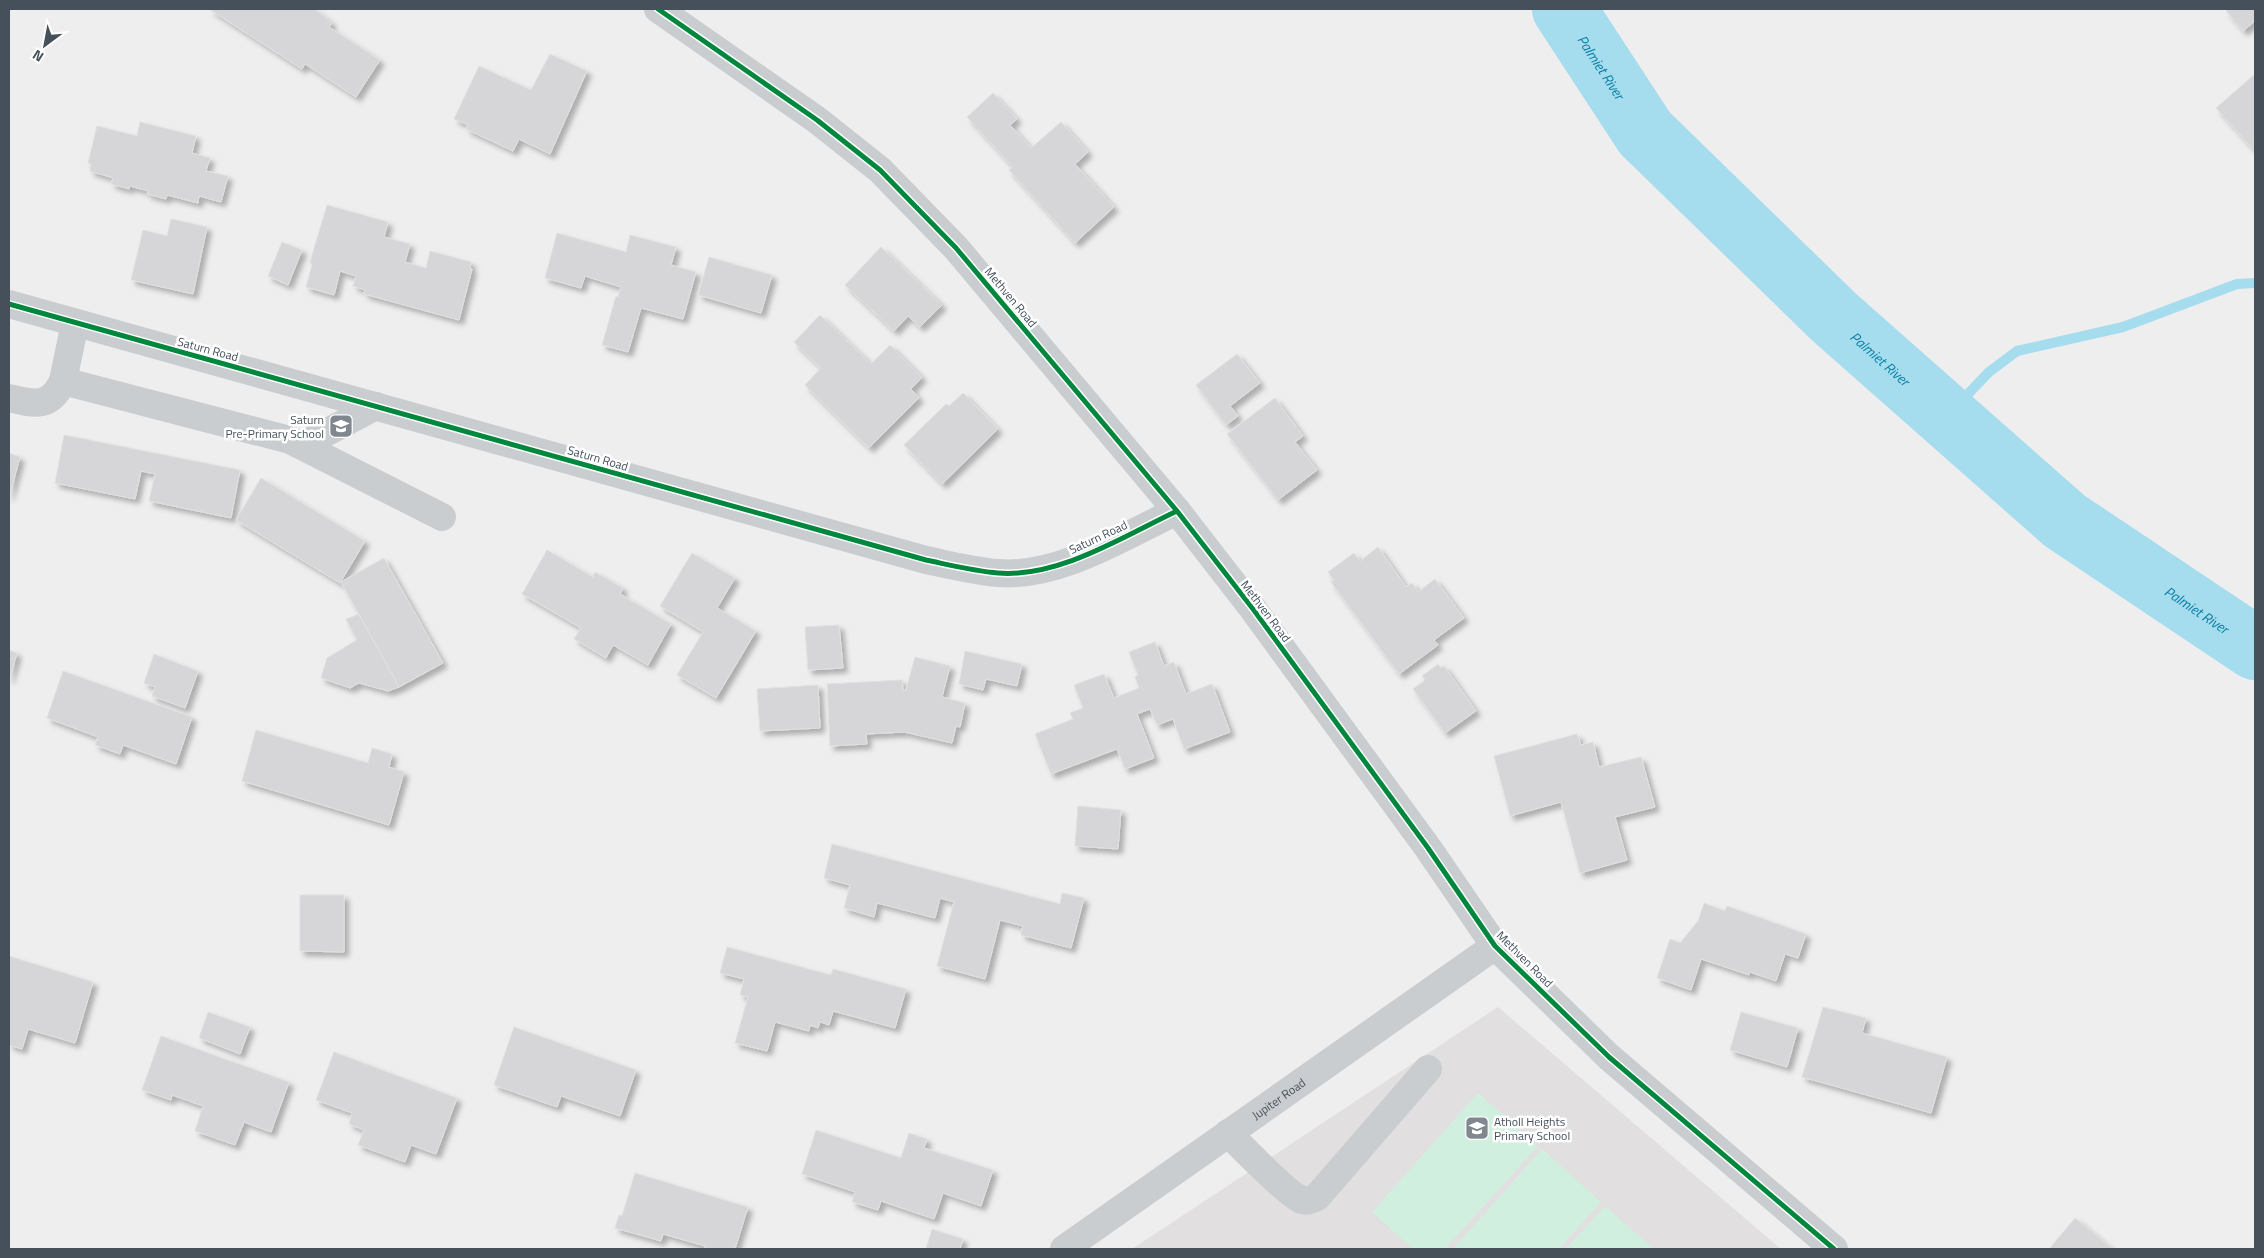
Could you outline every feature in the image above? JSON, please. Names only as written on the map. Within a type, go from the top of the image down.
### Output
[{"type":"street","name":"Methven Road","points":[[658,9],[817,120],[880,170],[956,248],[1178,511],[1428,848],[1495,946],[1609,1057],[1834,1249]]},
{"type":"street","name":"Saturn Road","points":[[9,304],[926,560],[1000,573],[1037,570],[1073,561],[1178,511]]},
{"type":"street","points":[[9,398],[34,403],[44,402],[59,390],[63,381],[76,323]]},
{"type":"street","points":[[63,381],[268,434],[303,446],[442,517]]},
{"type":"street","points":[[303,446],[376,406]]},
{"type":"street","name":"Jupiter Road","points":[[1064,1249],[1495,946]]},
{"type":"street","points":[[1228,1133],[1289,1191],[1309,1201],[1317,1196],[1428,1069]]},
{"type":"shaded area","name":"Atholl Heights Primary School","points":[[1498,1007],[1781,1249],[1132,1249]]},
{"type":"green space","points":[[1478,1093],[1538,1146],[1445,1249],[1413,1249],[1372,1212]]},
{"type":"green space","points":[[1542,1149],[1601,1202],[1559,1249],[1453,1249]]},
{"type":"green space","points":[[1605,1206],[1654,1249],[1566,1249]]},
{"type":"building","points":[[209,9],[315,9],[332,23],[329,27],[380,60],[356,97],[305,64],[302,69]]},
{"type":"building","points":[[2229,9],[2255,9],[2255,21],[2243,31],[2226,11]]},
{"type":"building","points":[[550,54],[587,71],[550,154],[519,139],[513,151],[466,129],[468,125],[454,119],[479,66],[531,90]]},
{"type":"building","points":[[2255,74],[2255,151],[2216,108]]},
{"type":"building","points":[[993,93],[1017,119],[1010,125],[1031,148],[1061,122],[1088,152],[1075,164],[1114,207],[1075,243],[1009,170],[1013,167],[967,117]]},
{"type":"building","points":[[140,122],[196,136],[192,153],[210,158],[206,171],[228,176],[221,202],[199,196],[198,203],[167,195],[166,199],[147,194],[148,191],[130,186],[129,189],[111,184],[113,178],[90,171],[91,164],[88,163],[97,126],[137,136]]},
{"type":"building","points":[[327,205],[388,222],[384,237],[410,244],[405,262],[426,268],[430,251],[471,262],[470,269],[472,269],[459,320],[364,294],[365,290],[353,286],[356,276],[340,271],[334,295],[306,287],[312,265],[310,262]]},
{"type":"building","points":[[171,219],[207,227],[193,294],[131,280],[143,230],[167,236]]},
{"type":"building","points":[[557,233],[626,252],[630,235],[676,247],[671,265],[696,272],[683,319],[641,308],[628,352],[602,345],[616,296],[618,297],[621,287],[585,276],[581,288],[545,278]]},
{"type":"building","points":[[282,242],[302,250],[288,285],[268,276]]},
{"type":"building","points":[[881,247],[942,305],[920,327],[908,316],[894,331],[845,285]]},
{"type":"building","points":[[709,257],[772,275],[761,313],[698,295]]},
{"type":"building","points":[[820,315],[871,364],[890,345],[922,377],[911,389],[919,398],[869,448],[805,385],[821,368],[794,342]]},
{"type":"building","points":[[1237,354],[1260,383],[1230,406],[1238,416],[1226,425],[1196,385]]},
{"type":"building","points":[[963,393],[998,429],[942,484],[904,445],[946,404],[949,406]]},
{"type":"building","points":[[1275,398],[1303,436],[1295,442],[1317,470],[1278,500],[1227,434]]},
{"type":"building","points":[[64,435],[240,470],[231,518],[149,501],[155,474],[141,471],[135,499],[55,483]]},
{"type":"building","points":[[9,453],[20,457],[9,497]]},
{"type":"building","points":[[261,478],[365,541],[340,583],[236,520]]},
{"type":"building","points":[[1378,547],[1406,587],[1412,583],[1418,592],[1435,579],[1464,618],[1434,640],[1438,645],[1399,674],[1331,582],[1334,580],[1328,572],[1354,553],[1360,561]]},
{"type":"building","points":[[547,550],[593,577],[595,572],[623,588],[620,594],[671,624],[648,665],[613,645],[606,658],[574,639],[581,628],[522,594]]},
{"type":"building","points":[[692,553],[735,578],[717,608],[756,631],[716,698],[677,675],[703,632],[660,606]]},
{"type":"building","points":[[384,558],[443,663],[399,687],[341,582]]},
{"type":"building","points":[[359,614],[399,687],[388,691],[359,683],[350,688],[321,678],[327,658],[357,640],[346,619]]},
{"type":"building","points":[[839,625],[843,668],[808,670],[805,627]]},
{"type":"building","points":[[1155,642],[1164,666],[1174,662],[1186,694],[1212,684],[1230,732],[1184,749],[1173,719],[1157,725],[1150,709],[1137,714],[1154,758],[1125,769],[1117,749],[1051,774],[1035,734],[1073,719],[1070,713],[1083,708],[1074,685],[1104,674],[1114,698],[1139,688],[1135,677],[1138,675],[1129,652]]},
{"type":"building","points":[[9,650],[17,653],[9,680]]},
{"type":"building","points":[[965,651],[1022,664],[1017,686],[986,679],[983,690],[959,684]]},
{"type":"building","points":[[154,654],[198,671],[185,708],[152,696],[155,687],[144,683]]},
{"type":"building","points":[[915,657],[950,666],[942,697],[965,703],[960,727],[956,726],[952,743],[904,732],[866,734],[867,744],[830,746],[827,684],[902,680],[903,690],[906,690]]},
{"type":"building","points":[[1438,664],[1441,668],[1444,666],[1476,711],[1445,733],[1413,689],[1425,680],[1422,676]]},
{"type":"building","points":[[63,671],[192,717],[176,764],[123,745],[120,754],[95,745],[98,737],[47,718]]},
{"type":"building","points":[[818,685],[820,728],[760,731],[757,689]]},
{"type":"building","points":[[256,730],[368,763],[372,748],[392,754],[389,767],[404,772],[389,825],[242,781]]},
{"type":"building","points":[[1577,734],[1581,745],[1593,742],[1599,767],[1641,757],[1655,807],[1615,817],[1627,860],[1580,873],[1561,802],[1510,816],[1494,756]]},
{"type":"building","points":[[1078,806],[1121,810],[1118,849],[1075,846]]},
{"type":"building","points":[[832,844],[1060,904],[1062,893],[1084,898],[1071,948],[1021,935],[1023,926],[1000,920],[985,979],[937,966],[954,902],[940,898],[935,918],[877,903],[874,917],[844,908],[850,885],[824,878]]},
{"type":"building","points":[[300,895],[344,895],[344,952],[300,951]]},
{"type":"building","points":[[1704,903],[1725,911],[1727,906],[1806,934],[1798,958],[1785,954],[1776,981],[1750,972],[1749,975],[1701,959],[1691,990],[1657,978],[1670,939],[1680,943],[1698,921]]},
{"type":"building","points":[[727,947],[831,975],[833,969],[906,989],[895,1028],[833,1011],[829,1025],[820,1022],[818,1028],[810,1025],[809,1031],[775,1022],[767,1051],[735,1043],[748,997],[740,995],[744,979],[720,973]]},
{"type":"building","points":[[9,956],[93,982],[75,1043],[28,1029],[22,1049],[9,1045]]},
{"type":"building","points":[[1823,1007],[1866,1018],[1862,1033],[1947,1057],[1931,1113],[1802,1077]]},
{"type":"building","points":[[208,1012],[250,1027],[240,1054],[199,1038]]},
{"type":"building","points":[[1741,1012],[1798,1028],[1787,1067],[1730,1050]]},
{"type":"building","points":[[514,1027],[636,1070],[620,1116],[561,1096],[557,1107],[494,1085]]},
{"type":"building","points":[[161,1036],[289,1082],[271,1132],[244,1122],[235,1145],[195,1131],[203,1106],[172,1095],[171,1100],[142,1090]]},
{"type":"building","points":[[334,1052],[457,1098],[436,1154],[411,1145],[405,1162],[358,1145],[364,1130],[349,1124],[352,1113],[316,1100]]},
{"type":"building","points":[[816,1130],[901,1158],[909,1133],[927,1139],[924,1148],[993,1170],[981,1206],[943,1193],[934,1219],[881,1201],[878,1210],[852,1202],[855,1192],[802,1174]]},
{"type":"building","points":[[635,1173],[748,1207],[735,1249],[704,1249],[705,1246],[663,1234],[661,1241],[615,1228],[619,1215],[622,1216]]},
{"type":"building","points":[[2075,1218],[2112,1249],[2049,1249]]},
{"type":"building","points":[[932,1229],[963,1239],[960,1249],[926,1249]]},
{"type":"waterway","name":"Palmiet River","points":[[1564,9],[1645,133],[1834,317],[2065,521],[2255,648]]},
{"type":"waterway","points":[[1947,416],[1989,372],[2017,351],[2123,327],[2237,284],[2255,283]]},
{"type":"cycle path","points":[[658,9],[817,120],[880,170],[956,248],[1177,511],[1253,609],[1428,848],[1495,946],[1609,1057],[1834,1249]]},
{"type":"cycle path","points":[[9,304],[926,560],[971,569],[998,573],[1021,573],[1044,569],[1067,562],[1113,543],[1177,511]]},
{"type":"place","name":"Saturn Pre-Primary School","points":[[341,426]]},
{"type":"place","name":"Atholl Heights Primary School","points":[[1477,1128]]}]
